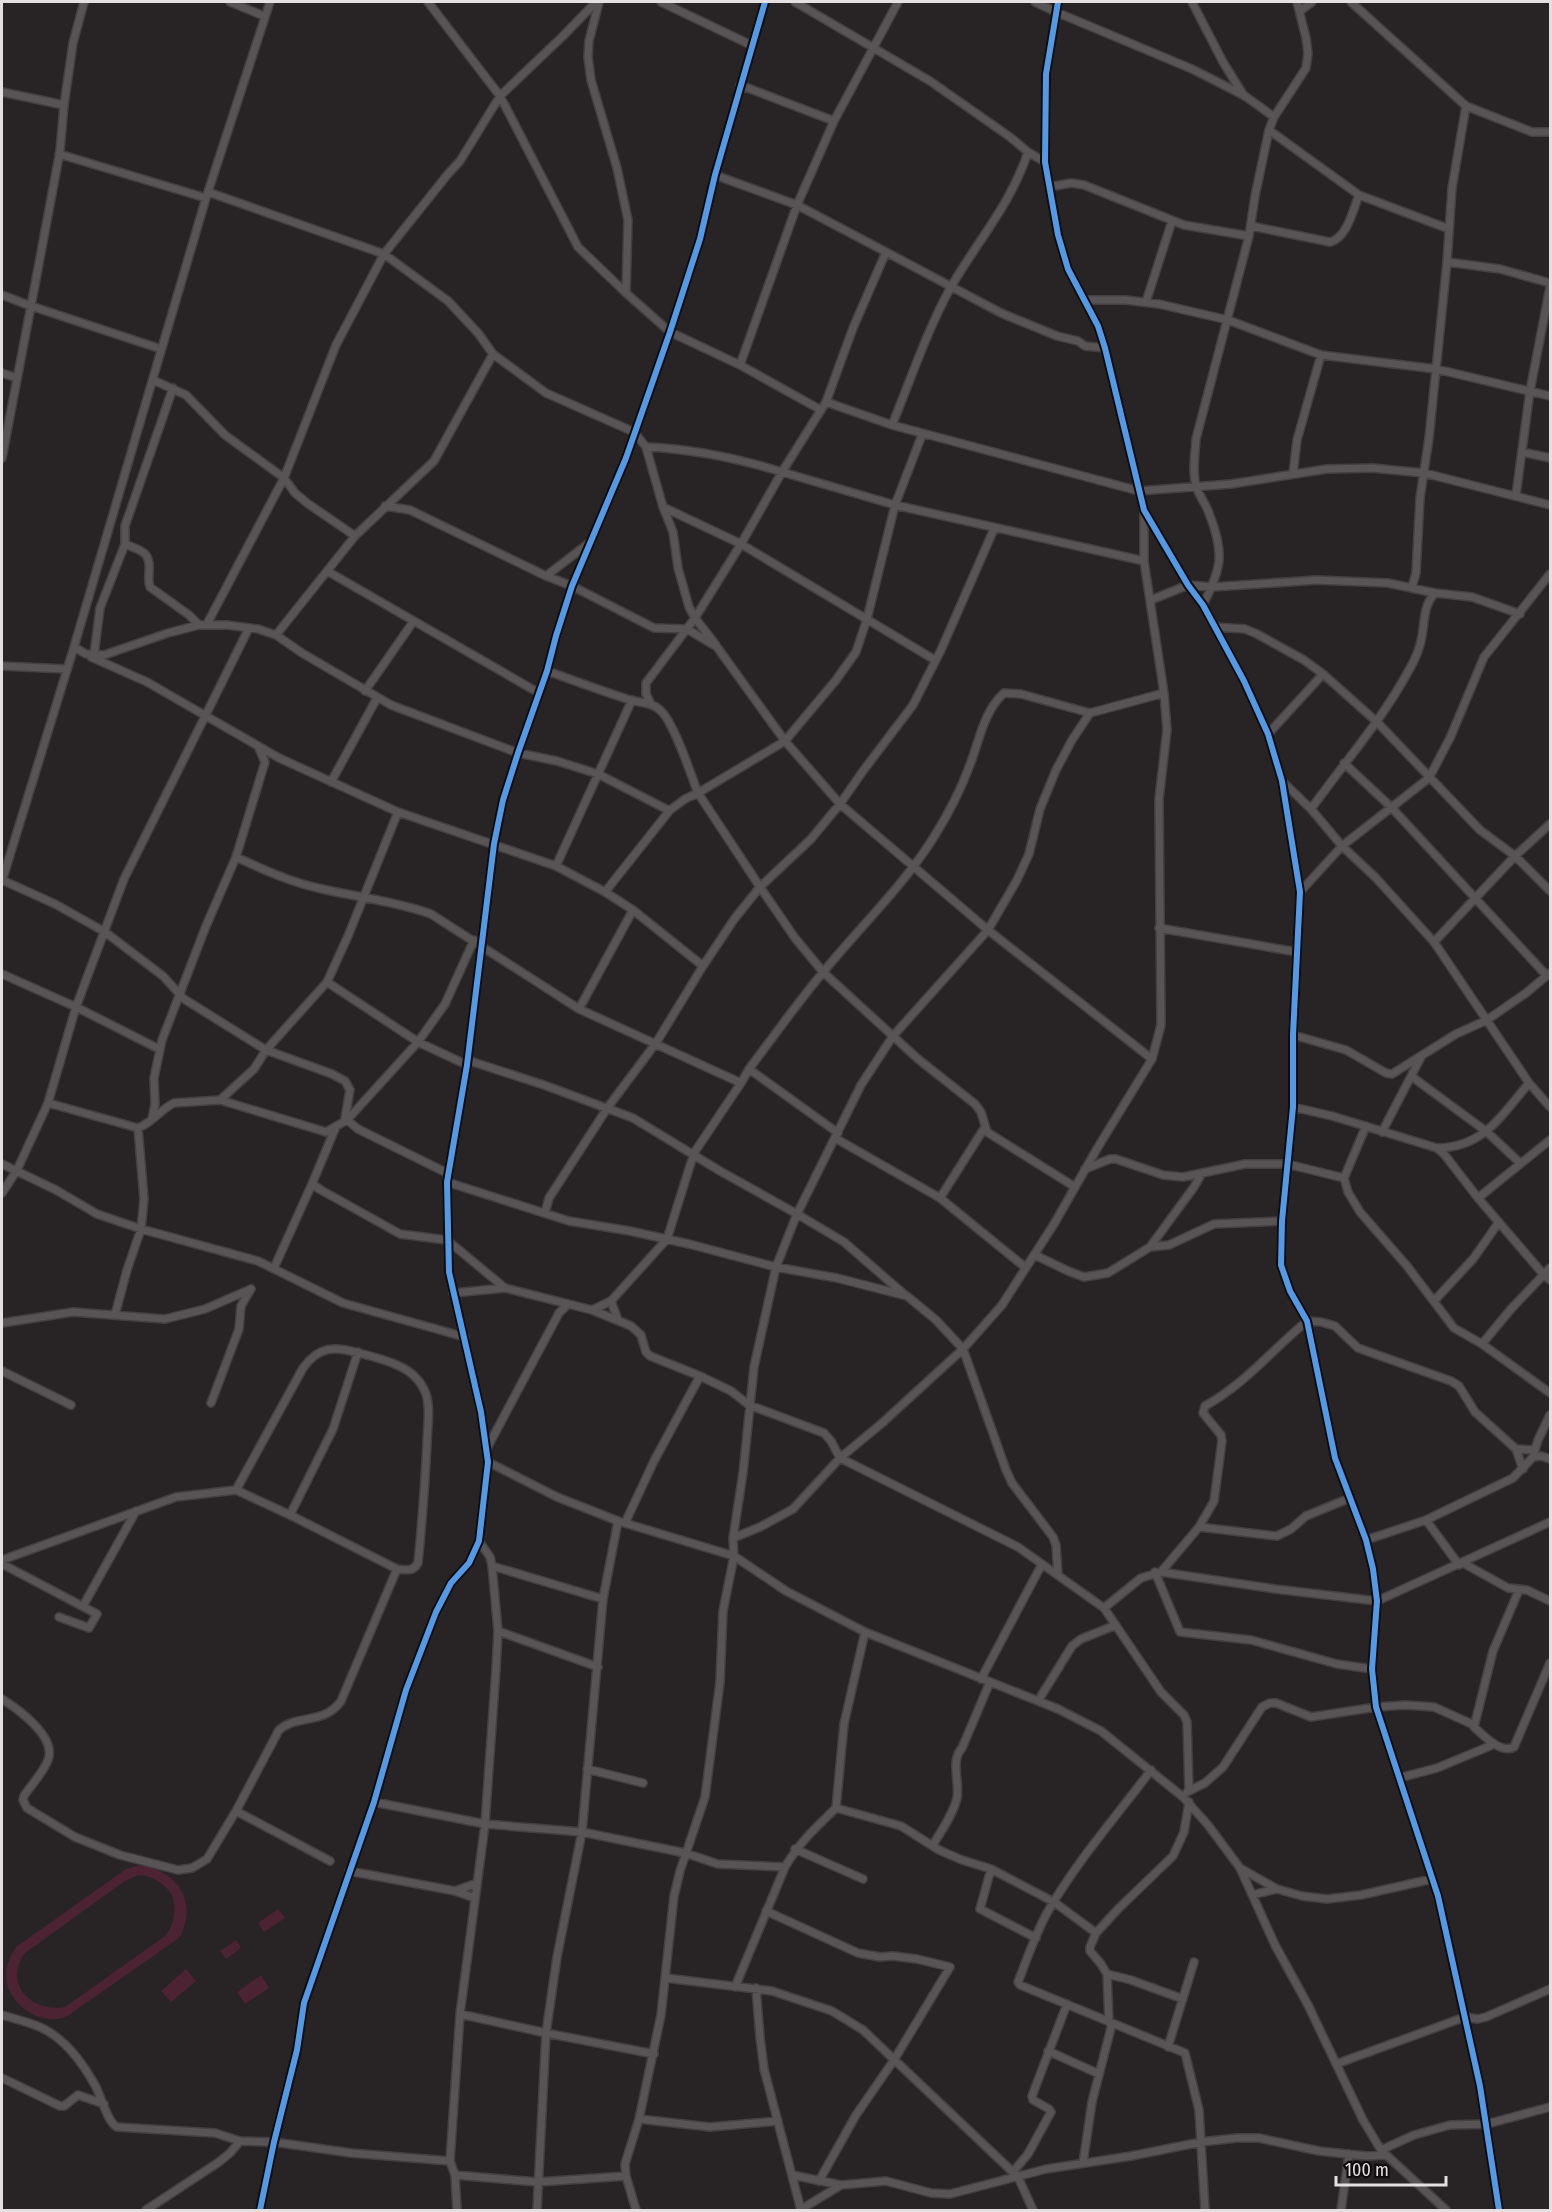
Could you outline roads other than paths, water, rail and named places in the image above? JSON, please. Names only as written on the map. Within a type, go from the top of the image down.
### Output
[{"type":"street","points":[[2,458],[59,154],[63,105],[73,43],[84,2]]},
{"type":"street","points":[[230,2],[264,16]]},
{"type":"street","points":[[270,2],[207,195],[74,647],[2,881],[55,904],[105,932],[163,976],[179,994],[192,1004],[266,1050],[345,1081],[350,1090],[345,1118],[347,1120],[358,1129],[447,1173]]},
{"type":"street","points":[[428,2],[500,96],[573,239],[584,253],[670,332],[740,365],[821,410]]},
{"type":"street","points":[[203,624],[284,478],[336,345],[384,254],[447,174],[460,161],[500,96],[598,2]]},
{"type":"street","points":[[598,2],[589,41],[588,57],[591,80],[617,168],[628,220],[626,293]]},
{"type":"street","points":[[661,2],[751,45]]},
{"type":"street","points":[[260,2211],[274,2142],[297,2050],[304,2003],[374,1802],[406,1690],[441,1602],[451,1583],[469,1563],[479,1541],[488,1462],[481,1412],[449,1272],[447,1173],[467,1063],[494,844],[503,800],[547,671],[572,586],[626,458],[670,332],[700,239],[715,175],[765,2]]},
{"type":"street","points":[[795,2],[958,100],[1045,162]]},
{"type":"street","points":[[740,365],[797,205],[834,121],[898,2]]},
{"type":"street","points":[[1035,2],[1192,69],[1245,96],[1274,117]]},
{"type":"street","points":[[733,1538],[760,1527],[793,1509],[840,1458],[963,1349],[1002,1305],[1035,1255],[1152,1059],[1161,1025],[1159,799],[1167,730],[1164,693],[1144,561],[1144,510],[1105,348],[1098,326],[1068,269],[1058,235],[1045,162],[1046,74],[1059,2]]},
{"type":"street","points":[[1192,2],[1223,62],[1245,96]]},
{"type":"street","points":[[1203,605],[1218,572],[1218,538],[1194,474],[1196,439],[1249,236],[1269,130],[1274,117],[1306,68],[1308,53],[1297,2]]},
{"type":"street","points":[[1300,11],[1312,2]]},
{"type":"street","points":[[1351,2],[1466,106],[1532,132],[1551,132]]},
{"type":"street","points":[[740,86],[834,121]]},
{"type":"street","points":[[2,93],[63,105]]},
{"type":"street","points":[[1412,587],[1416,573],[1420,498],[1436,369],[1452,188],[1466,106]]},
{"type":"street","points":[[1269,130],[1359,195],[1449,229]]},
{"type":"street","points":[[892,425],[934,322],[951,288],[1008,200],[1020,177],[1028,152]]},
{"type":"street","points":[[59,154],[207,195],[384,254],[456,309],[493,354],[546,393],[634,432],[646,447],[663,507],[673,532],[683,591],[695,618],[785,741],[840,804],[988,930],[1152,1059]]},
{"type":"street","points":[[715,175],[797,205],[951,288],[1031,326],[1078,341],[1085,346],[1105,348]]},
{"type":"street","points":[[1049,187],[1071,183],[1084,185],[1184,225],[1249,236]]},
{"type":"street","points":[[1251,225],[1329,242],[1335,241],[1346,227],[1359,195]]},
{"type":"street","points":[[1146,302],[1172,221]]},
{"type":"street","points":[[885,252],[853,328],[826,402],[695,618],[646,683],[646,694],[651,704],[665,715],[684,754],[698,793],[795,938],[823,972],[918,1059],[975,1104],[981,1112],[987,1132],[1075,1187]]},
{"type":"street","points":[[1447,262],[1500,269],[1551,285],[1530,391],[1516,495]]},
{"type":"street","points":[[2,295],[161,349]]},
{"type":"street","points":[[1084,300],[1146,302],[1228,320],[1321,355],[1436,369],[1551,396]]},
{"type":"street","points":[[276,635],[355,536],[434,461],[493,354]]},
{"type":"street","points":[[1293,474],[1297,440],[1321,355]]},
{"type":"street","points":[[2,372],[17,378]]},
{"type":"street","points":[[153,380],[186,395],[225,435],[284,478],[295,493],[355,536]]},
{"type":"street","points":[[94,655],[100,608],[125,544],[125,526],[173,388]]},
{"type":"street","points":[[826,402],[922,435],[1061,469],[1139,491],[1231,484],[1327,469],[1372,468],[1424,473],[1551,505]]},
{"type":"street","points":[[605,892],[670,810],[785,741],[836,680],[856,652],[867,619],[895,505],[922,435]]},
{"type":"street","points":[[646,447],[705,452],[744,460],[895,505],[1144,561]]},
{"type":"street","points":[[1522,452],[1551,459]]},
{"type":"street","points":[[385,506],[410,510],[546,576],[572,586],[654,628],[687,629],[717,647]]},
{"type":"street","points":[[663,507],[741,544],[935,660]]},
{"type":"street","points":[[1144,510],[1188,585],[1203,605],[1244,681],[1268,734],[1282,781],[1300,892],[1293,1035],[1293,1107],[1282,1221],[1281,1265],[1290,1291],[1307,1321],[1335,1458],[1366,1540],[1373,1569],[1377,1601],[1372,1669],[1376,1707],[1432,1879],[1465,2017],[1487,2124],[1499,2211]]},
{"type":"street","points":[[545,1213],[549,1198],[608,1107],[656,1042],[735,918],[760,887],[811,840],[913,705],[994,529]]},
{"type":"street","points":[[546,576],[590,542]]},
{"type":"street","points":[[125,544],[148,556],[150,587],[203,624]]},
{"type":"street","points":[[327,571],[412,622],[539,693]]},
{"type":"street","points":[[1300,892],[1342,846],[1429,778],[1450,738],[1484,657],[1551,574]]},
{"type":"street","points":[[1151,600],[1188,585],[1212,587],[1317,580],[1388,583],[1435,593],[1472,597],[1520,614]]},
{"type":"street","points":[[1311,809],[1377,722],[1411,667],[1422,638],[1427,604],[1435,593]]},
{"type":"street","points":[[365,691],[412,622]]},
{"type":"street","points":[[86,654],[111,653],[168,633],[203,624],[249,628],[276,635],[302,654],[377,698],[518,753],[556,760],[598,774],[670,810]]},
{"type":"street","points":[[1215,627],[1245,629],[1257,634],[1304,660],[1323,674],[1377,722],[1480,830],[1515,855],[1551,891]]},
{"type":"street","points":[[2,1193],[17,1170],[48,1103],[76,1007],[124,879],[249,628]]},
{"type":"street","points":[[74,647],[147,682],[258,746],[331,782],[398,812],[556,866],[633,910],[703,966]]},
{"type":"street","points":[[2,666],[66,669]]},
{"type":"street","points":[[547,671],[632,700],[651,704]]},
{"type":"street","points":[[1268,734],[1323,674]]},
{"type":"street","points":[[592,1310],[611,1301],[667,1239],[694,1153],[749,1069],[823,972],[913,867],[952,808],[994,702],[1004,693],[1021,694],[1090,712],[1164,693]]},
{"type":"street","points":[[331,782],[377,698]]},
{"type":"street","points":[[556,866],[632,700]]},
{"type":"street","points":[[636,2211],[625,2164],[639,2119],[654,2054],[666,1978],[675,1896],[685,1853],[705,1797],[720,1682],[723,1611],[734,1556],[733,1538],[754,1367],[776,1267],[798,1214],[861,1085],[893,1036],[988,930],[1026,864],[1040,809],[1066,750],[1090,712]]},
{"type":"street","points":[[152,1120],[154,1078],[159,1049],[179,994],[236,857],[265,762],[258,746]]},
{"type":"street","points":[[1293,1035],[1346,1050],[1390,1074],[1456,1034],[1487,1020],[1549,974],[1475,899],[1390,807],[1344,763]]},
{"type":"street","points":[[1282,781],[1311,809],[1342,846],[1376,878],[1434,942],[1529,1083],[1551,1107]]},
{"type":"street","points":[[220,1100],[254,1069],[266,1050],[327,982],[398,812]]},
{"type":"street","points":[[1434,942],[1515,855],[1551,824]]},
{"type":"street","points":[[236,857],[316,888],[413,908],[431,914],[579,1009],[656,1042],[741,1083]]},
{"type":"street","points":[[579,1009],[633,910]]},
{"type":"street","points":[[1159,928],[1297,952]]},
{"type":"street","points":[[48,1103],[138,1128],[174,1103],[220,1100],[277,1116],[320,1132],[335,1129],[347,1120],[418,1042],[445,1005],[474,940]]},
{"type":"street","points":[[2,974],[76,1007],[159,1049]]},
{"type":"street","points":[[327,982],[418,1042],[467,1063],[608,1107],[633,1118],[844,1242],[944,1328],[963,1349],[1005,1470],[1012,1483],[1053,1537],[1056,1545],[1058,1575]]},
{"type":"street","points":[[1383,1132],[1421,1056]]},
{"type":"street","points":[[749,1069],[837,1135],[896,1175],[940,1198],[1026,1268]]},
{"type":"street","points":[[1411,1076],[1487,1132],[1520,1163]]},
{"type":"street","points":[[1293,1107],[1332,1116],[1437,1148],[1461,1146],[1487,1132],[1529,1083]]},
{"type":"street","points":[[1366,1126],[1344,1178],[1348,1192],[1360,1212],[1454,1328],[1482,1344],[1551,1393]]},
{"type":"street","points":[[940,1198],[985,1127]]},
{"type":"street","points":[[116,1314],[127,1270],[141,1229],[144,1199],[138,1128]]},
{"type":"street","points":[[274,1268],[335,1129]]},
{"type":"street","points":[[1478,1198],[1551,1140]]},
{"type":"street","points":[[1437,1148],[1547,1278]]},
{"type":"street","points":[[1085,1169],[1110,1159],[1116,1159],[1162,1175],[1183,1177],[1245,1164],[1287,1164],[1344,1178]]},
{"type":"street","points":[[2,1164],[97,1214],[141,1229],[258,1261],[343,1303],[465,1337]]},
{"type":"street","points":[[1035,1255],[1084,1276],[1108,1273],[1150,1247],[1202,1173]]},
{"type":"street","points":[[447,1182],[569,1221],[667,1239],[776,1267],[837,1278],[907,1296]]},
{"type":"street","points":[[312,1184],[394,1232],[447,1240],[505,1288]]},
{"type":"street","points":[[1150,1247],[1169,1245],[1214,1224],[1282,1221]]},
{"type":"street","points":[[1434,1301],[1473,1259],[1498,1222]]},
{"type":"street","points":[[1482,1344],[1511,1309],[1547,1278],[1551,1268]]},
{"type":"street","points":[[453,1293],[505,1288],[592,1310],[631,1326],[641,1335],[646,1352],[650,1356],[731,1391],[749,1405],[824,1433],[840,1458],[1018,1547],[1104,1608],[1161,1692],[1184,1715],[1187,1722],[1190,1790],[1186,1799],[1184,1832],[1173,1856],[1096,1933],[1089,1949],[1107,1974],[1111,2023],[1092,2102],[1083,2163]]},
{"type":"street","points":[[2,1323],[73,1312],[116,1314],[149,1319],[180,1317],[226,1301],[251,1289],[241,1306],[239,1329],[211,1403]]},
{"type":"street","points":[[611,1301],[618,1320]]},
{"type":"street","points":[[486,1450],[559,1314],[568,1304]]},
{"type":"street","points":[[1158,1572],[1199,1527],[1214,1501],[1222,1446],[1221,1435],[1203,1413],[1203,1409],[1249,1376],[1280,1344],[1307,1321],[1335,1326],[1358,1348],[1451,1381],[1459,1386],[1475,1412],[1516,1449],[1523,1470]]},
{"type":"street","points":[[2,1562],[176,1497],[236,1490],[397,1569],[410,1571],[418,1563],[424,1493],[427,1396],[415,1376],[404,1368],[358,1352],[328,1349],[315,1355],[308,1361],[236,1490]]},
{"type":"street","points":[[290,1515],[333,1429],[358,1352]]},
{"type":"street","points":[[2,1371],[71,1405]]},
{"type":"street","points":[[537,2211],[546,2033],[557,1957],[582,1832],[603,1599],[622,1522],[700,1376]]},
{"type":"street","points":[[1366,1540],[1426,1520],[1514,1478],[1523,1470],[1534,1453],[1551,1415]]},
{"type":"street","points":[[1516,1449],[1551,1459]]},
{"type":"street","points":[[488,1462],[557,1497],[622,1522],[734,1556],[786,1591],[865,1632],[1058,1708],[1101,1731],[1151,1770],[1186,1799],[1240,1868],[1363,2120],[1384,2152],[1446,2211]]},
{"type":"street","points":[[1199,1527],[1277,1536],[1291,1529],[1306,1516],[1350,1498]]},
{"type":"street","points":[[83,1606],[136,1511]]},
{"type":"street","points":[[1426,1520],[1461,1564],[1508,1588],[1527,1590],[1551,1601]]},
{"type":"street","points":[[1104,1608],[1141,1578],[1158,1572],[1377,1601],[1551,1522]]},
{"type":"street","points":[[457,2211],[455,2175],[450,2161],[460,2014],[485,1824],[498,1631],[492,1566],[490,1557],[479,1541]]},
{"type":"street","points":[[2,1562],[97,1614],[89,1628],[59,1617]]},
{"type":"street","points":[[981,1679],[1042,1564]]},
{"type":"street","points":[[492,1566],[603,1599]]},
{"type":"street","points":[[2,1699],[21,1711],[37,1728],[49,1753],[48,1761],[24,1796],[24,1804],[75,1838],[120,1855],[185,1870],[207,1859],[279,1731],[288,1724],[320,1718],[332,1712],[341,1701],[397,1569]]},
{"type":"street","points":[[1158,1572],[1179,1632],[1251,1640],[1337,1664],[1372,1669]]},
{"type":"street","points":[[1474,1725],[1493,1651],[1519,1590]]},
{"type":"street","points":[[1038,1701],[1072,1646],[1081,1639],[1116,1625]]},
{"type":"street","points":[[498,1631],[598,1667]]},
{"type":"street","points":[[735,1987],[785,1867],[806,1836],[837,1808],[844,1724],[865,1632]]},
{"type":"street","points":[[1190,1790],[1205,1783],[1223,1767],[1266,1704],[1276,1703],[1311,1717],[1376,1707],[1406,1705],[1434,1707],[1474,1725],[1493,1743],[1509,1750],[1514,1747],[1551,1663]]},
{"type":"street","points":[[933,1845],[954,1808],[957,1797],[956,1757],[990,1682]]},
{"type":"street","points":[[1399,1778],[1447,1764],[1493,1743]]},
{"type":"street","points":[[587,1769],[643,1783]]},
{"type":"street","points":[[1151,1770],[1081,1862],[1054,1902],[1036,1938],[1018,1984],[1184,2052],[1199,2110],[1205,2211]]},
{"type":"street","points":[[374,1802],[485,1824],[582,1832],[685,1853],[718,1864],[785,1867]]},
{"type":"street","points":[[837,1808],[901,1826],[962,1860],[991,1869],[1054,1902],[1096,1933]]},
{"type":"street","points":[[236,1811],[330,1861]]},
{"type":"street","points":[[795,1850],[863,1879]]},
{"type":"street","points":[[1240,1868],[1277,1889],[1302,1896],[1327,1899],[1361,1895],[1432,1879]]},
{"type":"street","points":[[991,1869],[980,1909],[1036,1938]]},
{"type":"street","points":[[349,1871],[455,1891],[475,1898]]},
{"type":"street","points":[[455,1891],[477,1883]]},
{"type":"street","points":[[1252,1895],[1277,1889]]},
{"type":"street","points":[[766,1911],[858,1953],[917,1959],[950,1966],[894,2060],[856,2115],[819,2181]]},
{"type":"street","points":[[1168,2047],[1194,1962]]},
{"type":"street","points":[[1107,1974],[1183,1999]]},
{"type":"street","points":[[666,1978],[772,1991],[832,2011],[864,2030],[1015,2175],[1033,2211]]},
{"type":"street","points":[[756,1988],[764,2069],[801,2210],[841,2185]]},
{"type":"street","points":[[1336,2064],[1465,2017],[1478,2019],[1486,2017],[1551,1989]]},
{"type":"street","points":[[1015,2175],[1051,2112],[1033,2100],[1032,2096],[1067,2004]]},
{"type":"street","points":[[2,2014],[44,2029],[65,2046],[87,2072],[111,2123],[117,2127],[214,2133],[240,2141],[274,2142],[351,2153],[450,2161]]},
{"type":"street","points":[[460,2014],[654,2054]]},
{"type":"street","points":[[1048,2051],[1099,2074]]},
{"type":"street","points":[[2,2078],[60,2106],[64,2106],[78,2095],[104,2104]]},
{"type":"street","points":[[792,2175],[841,2185],[886,2181],[931,2193],[951,2194],[1015,2175],[1201,2142],[1259,2138],[1310,2149],[1371,2157],[1414,2135],[1450,2126],[1487,2124],[1551,2107]]},
{"type":"street","points":[[639,2119],[710,2127],[778,2121]]},
{"type":"street","points":[[146,2211],[219,2162],[240,2141]]},
{"type":"street","points":[[1341,2211],[1349,2154]]},
{"type":"street","points":[[455,2175],[537,2182],[626,2176]]}]
